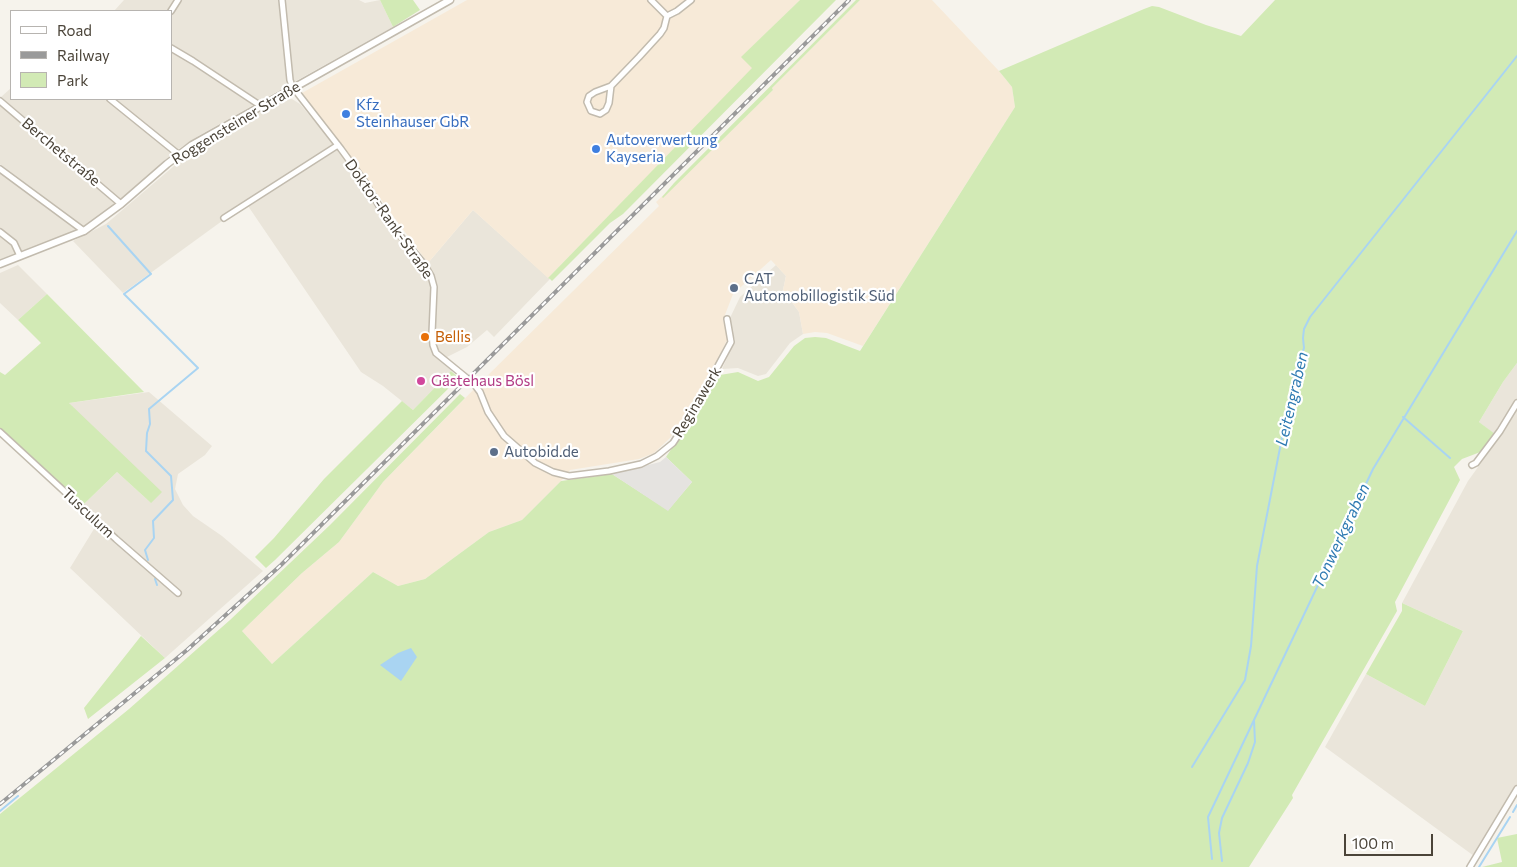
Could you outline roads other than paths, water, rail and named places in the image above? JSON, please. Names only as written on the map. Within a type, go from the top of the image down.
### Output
[{"type":"street","points":[[282,0],[290,80],[294,89]]},
{"type":"street","name":"Roggensteiner Straße","points":[[0,264],[84,231],[121,204],[178,154],[450,0]]},
{"type":"street","points":[[651,0],[667,16]]},
{"type":"street","points":[[611,86],[609,104],[606,110],[600,114],[591,112],[587,106],[589,96],[611,86],[660,34],[664,28],[667,16],[677,11],[690,0]]},
{"type":"street","points":[[172,49],[193,60],[261,106]]},
{"type":"street","name":"Doktor-Rank-Straße","points":[[294,89],[365,182],[388,221],[424,264],[431,276],[434,287],[433,345],[440,357],[469,379]]},
{"type":"street","name":"Berchetstraße","points":[[0,100],[121,204]]},
{"type":"street","points":[[111,100],[178,154]]},
{"type":"street","points":[[224,218],[338,145]]},
{"type":"street","points":[[0,169],[84,231]]},
{"type":"street","points":[[0,232],[14,243],[20,256]]},
{"type":"street","name":"Reginawerk","points":[[469,379],[480,392],[488,412],[504,436],[535,463],[553,472],[569,476],[609,471],[641,464],[657,456],[673,442],[692,414],[732,340],[727,319]]},
{"type":"street","points":[[1472,465],[1476,463],[1500,431],[1517,403]]},
{"type":"street","name":"Tusculum","points":[[0,432],[116,539],[178,593]]},
{"type":"street","points":[[1470,867],[1517,789]]},
{"type":"water","points":[[411,648],[417,657],[401,681],[380,665],[398,653]]},
{"type":"waterway","name":"Leitengraben","points":[[1192,767],[1245,680],[1251,646],[1257,566],[1294,376],[1304,348],[1304,329],[1310,317],[1517,56]]},
{"type":"waterway","points":[[108,226],[151,274],[124,294],[198,368],[149,409],[150,424],[147,433],[146,451],[171,476],[173,500],[153,521],[154,538],[145,550],[148,560]]},
{"type":"waterway","name":"Tonwerkgraben","points":[[1212,859],[1208,817],[1373,469],[1517,231]]},
{"type":"waterway","points":[[1403,417],[1450,458]]},
{"type":"waterway","points":[[155,579],[157,585]]},
{"type":"waterway","points":[[1222,861],[1219,833],[1222,818],[1248,763],[1255,742],[1254,720]]},
{"type":"waterway","points":[[0,811],[18,796]]},
{"type":"waterway","points":[[1513,812],[1517,805]]},
{"type":"waterway","points":[[1479,867],[1510,817]]},
{"type":"railway","points":[[0,804],[187,650],[281,565],[849,0]]},
{"type":"place","name":"Kfz Steinhauser GbR","points":[[346,114]]},
{"type":"place","name":"Autoverwertung Kayseria","points":[[596,149]]},
{"type":"place","name":"CAT Automobillogistik Süd","points":[[734,288]]},
{"type":"place","name":"Bellis","points":[[425,337]]},
{"type":"place","name":"Gästehaus Bösl","points":[[421,381]]},
{"type":"place","name":"Autobid.de","points":[[494,452]]}]
